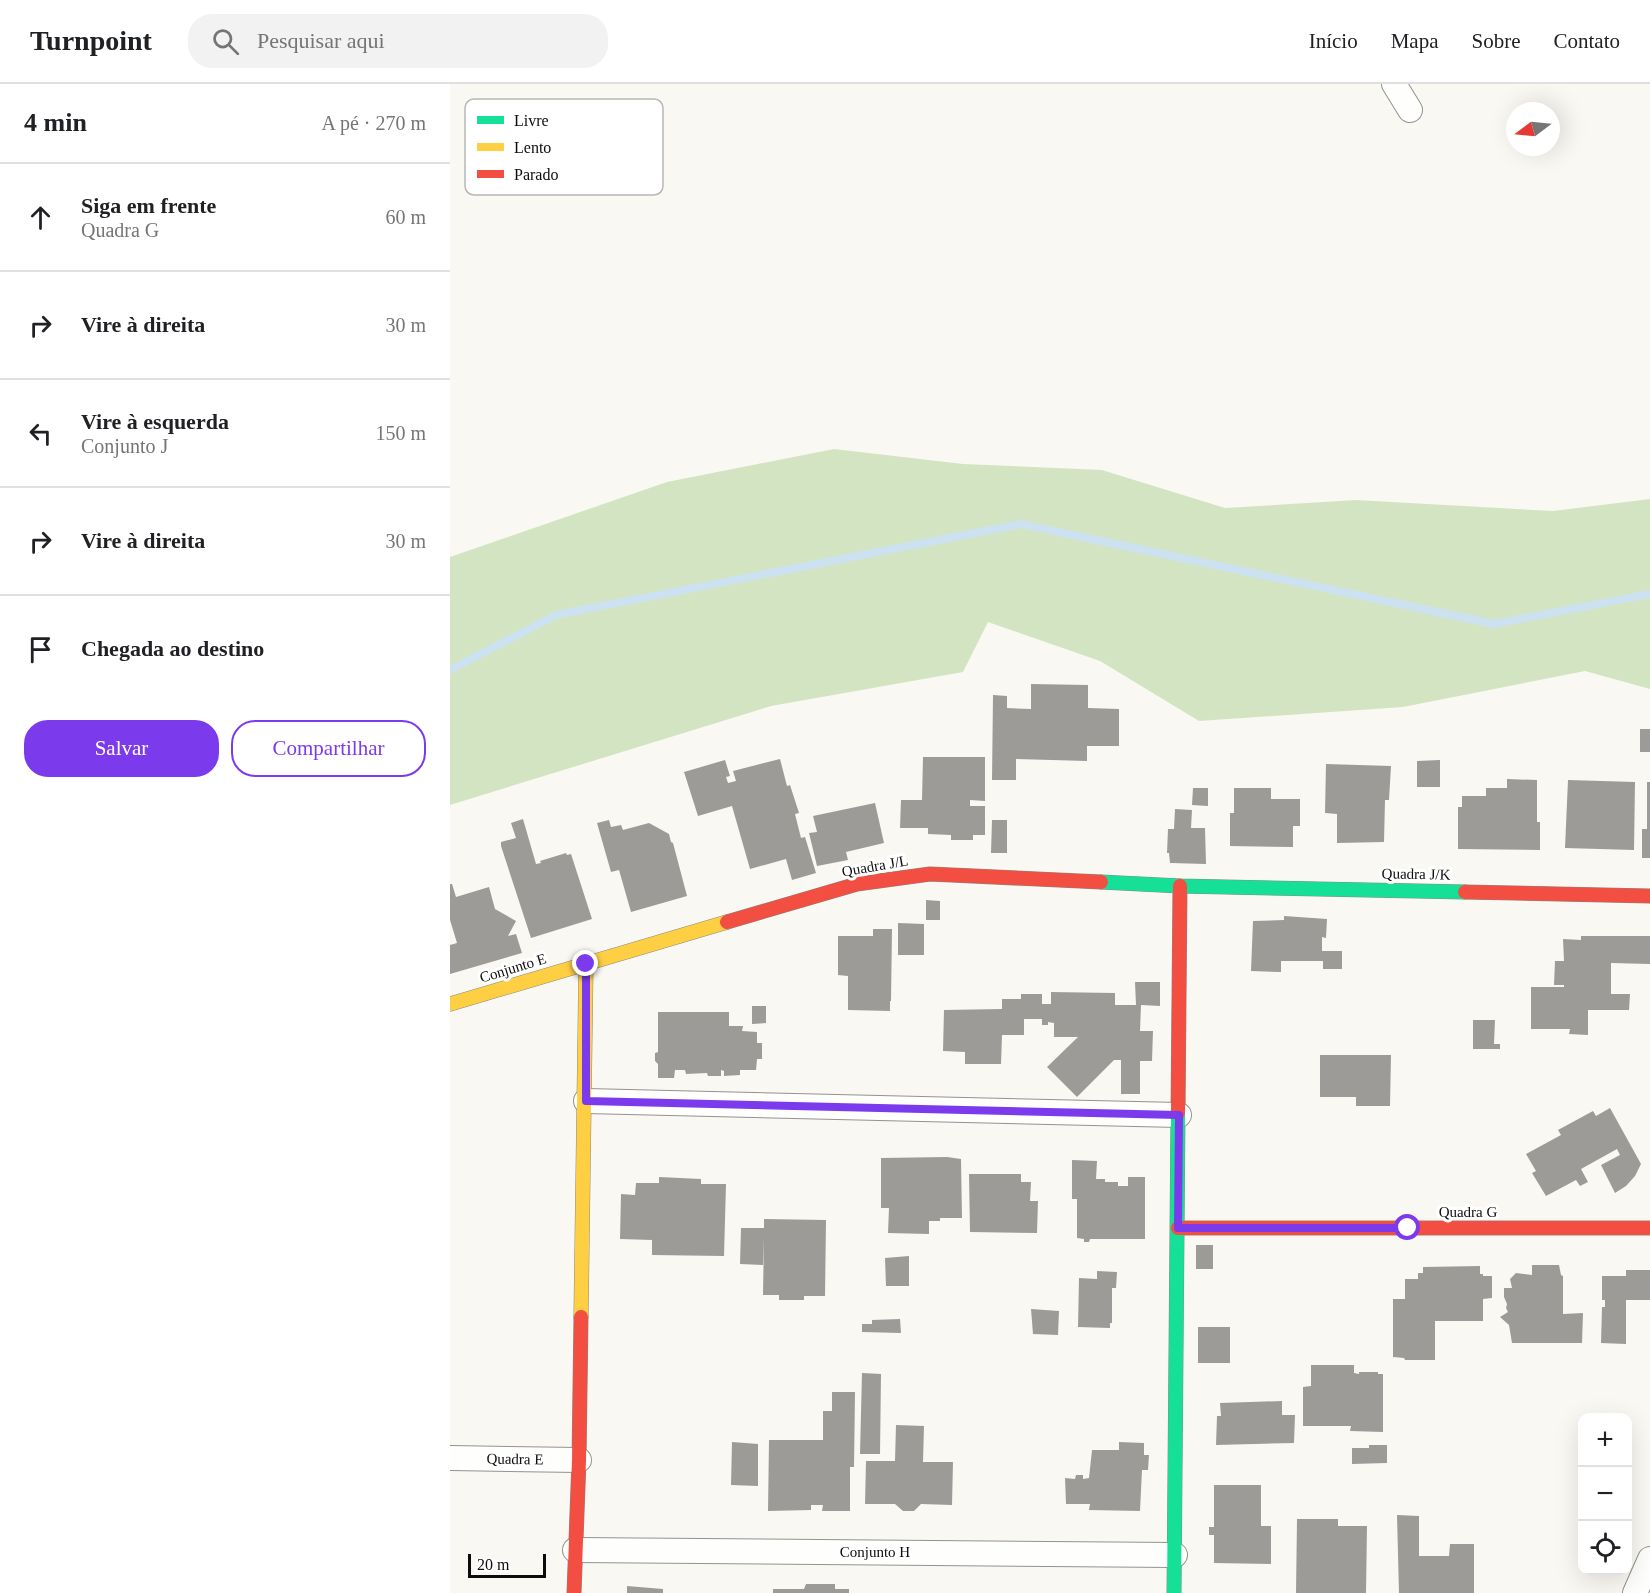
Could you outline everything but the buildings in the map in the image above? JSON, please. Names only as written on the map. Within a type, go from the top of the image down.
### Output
[{"type":"street","points":[[1394,84],[1410,110]]},
{"type":"street","name":"Quadra J/L","points":[[586,964],[857,884],[930,874],[1180,886]]},
{"type":"street","points":[[1174,1593],[1180,886]]},
{"type":"street","name":"Quadra J/K","points":[[1180,886],[1650,896]]},
{"type":"street","points":[[574,1593],[586,1101],[586,964]]},
{"type":"street","name":"Conjunto E","points":[[450,1004],[586,964]]},
{"type":"street","points":[[586,1101],[1179,1115]]},
{"type":"street","name":"Quadra G","points":[[1178,1228],[1650,1228]]},
{"type":"street","name":"Quadra E","points":[[450,1458],[579,1460]]},
{"type":"street","name":"Conjunto H","points":[[575,1550],[1175,1555]]},
{"type":"street","points":[[1635,1593],[1650,1559]]},
{"type":"green space","points":[[834,449],[963,464],[1102,470],[1225,508],[1356,500],[1553,511],[1650,499],[1650,689],[1585,671],[1403,707],[1199,721],[1100,661],[988,622],[963,672],[771,706],[450,805],[450,557],[667,482]]},
{"type":"waterway","points":[[450,670],[556,615],[1021,524],[1494,624],[1650,594]]},
{"type":"traffic: fast","points":[[1101,882],[1180,886],[1465,892]]},
{"type":"traffic: fast","points":[[1174,1593],[1178,1113]]},
{"type":"traffic: slow","points":[[450,1004],[727,922]]},
{"type":"traffic: slow","points":[[581,1317],[586,964]]},
{"type":"traffic: jam","points":[[727,922],[857,884],[930,874],[1101,882]]},
{"type":"traffic: jam","points":[[1178,1113],[1180,886]]},
{"type":"traffic: jam","points":[[1465,892],[1650,896]]},
{"type":"traffic: jam","points":[[1178,1228],[1650,1228]]},
{"type":"traffic: jam","points":[[574,1593],[581,1317]]},
{"type":"route","points":[[586,964],[586,1101],[1179,1115],[1178,1228],[1408,1228]]}]
